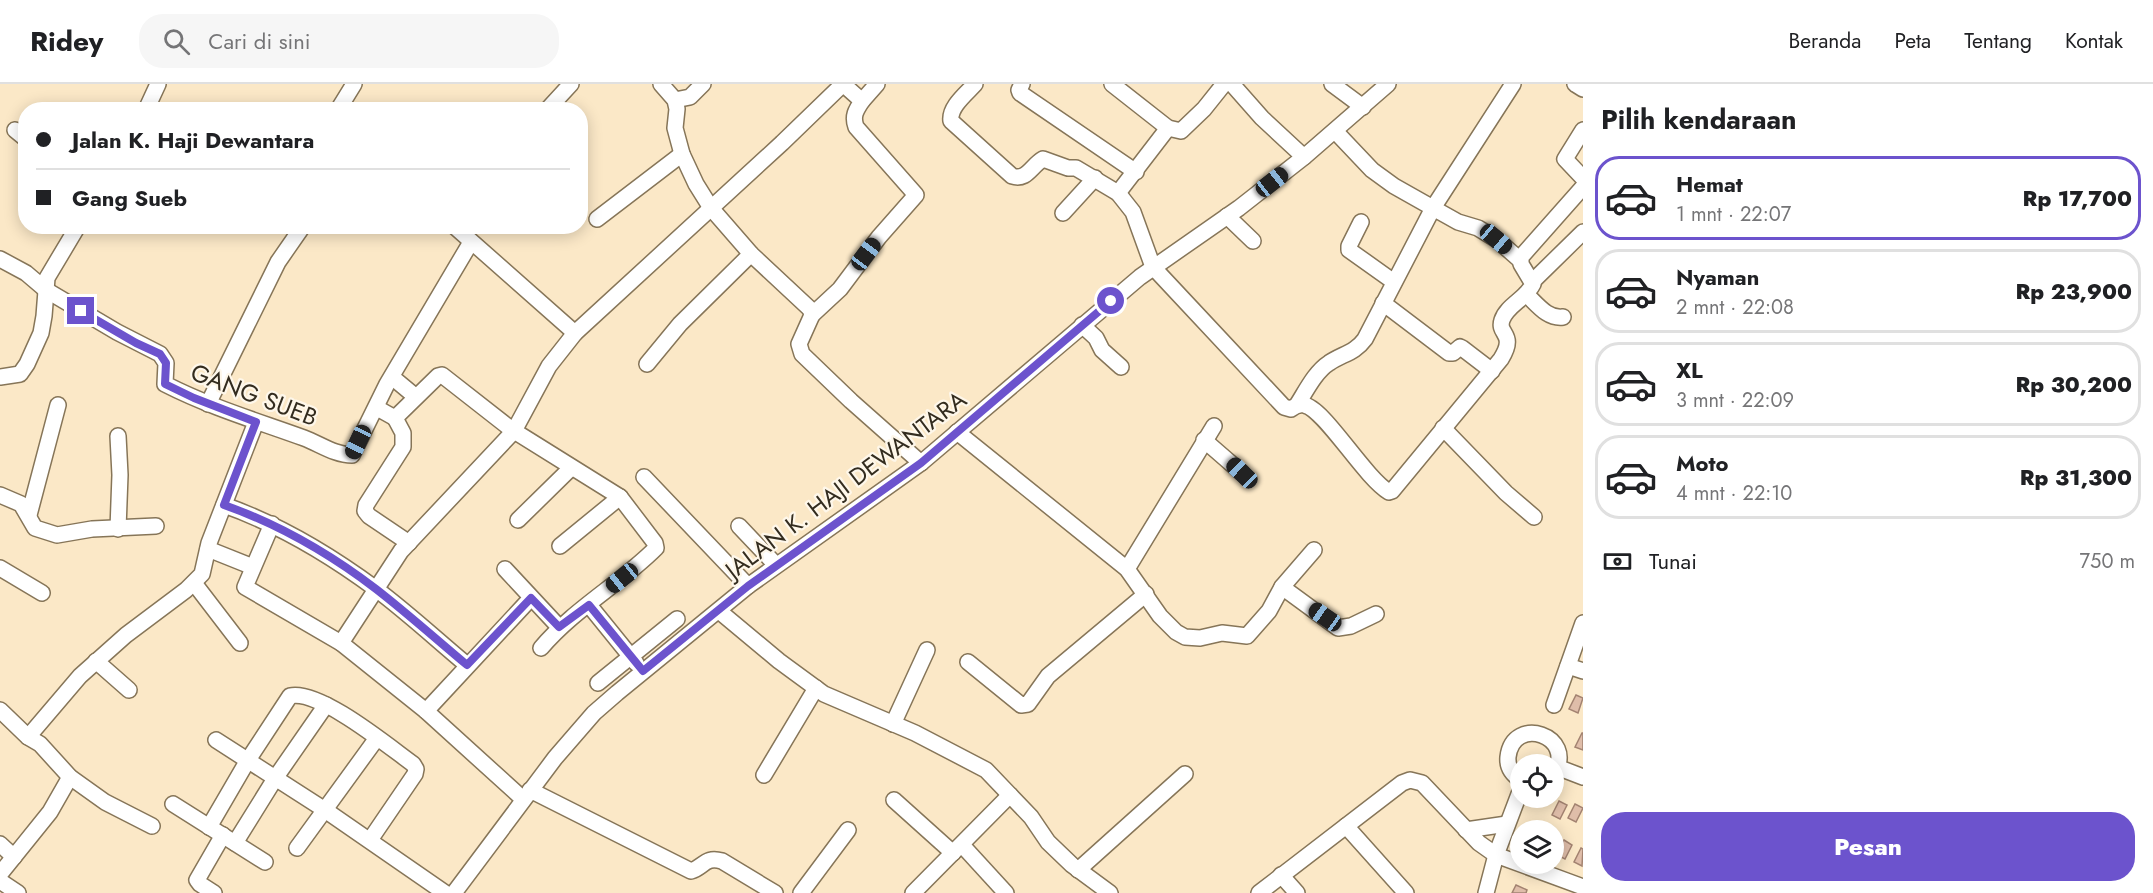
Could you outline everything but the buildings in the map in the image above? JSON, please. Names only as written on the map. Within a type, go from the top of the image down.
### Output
[{"type":"street","points":[[150,102],[158,84]]},
{"type":"street","points":[[343,102],[354,84]]},
{"type":"street","points":[[554,102],[571,84]]},
{"type":"street","points":[[661,84],[675,100],[677,109],[675,128],[682,154],[696,184],[711,208],[751,254],[800,298],[810,309],[812,315]]},
{"type":"street","points":[[675,100],[690,97],[703,84]]},
{"type":"street","points":[[341,643],[401,551],[514,431],[549,366],[575,333],[843,84],[862,101]]},
{"type":"street","points":[[878,84],[862,101],[853,119],[856,127],[916,195],[879,237],[840,289],[812,315],[799,344],[802,354],[921,463]]},
{"type":"street","points":[[1022,84],[1018,90],[1020,93],[1136,172]]},
{"type":"street","points":[[1112,84],[1168,128],[1181,131],[1204,109],[1224,84]]},
{"type":"street","points":[[1232,84],[1262,118],[1305,157]]},
{"type":"street","points":[[1332,84],[1363,107]]},
{"type":"street","name":"JALAN K. HAJI DEWANTARA","points":[[453,893],[555,758],[594,713],[748,586],[921,463],[1153,267],[1227,216],[1305,157],[1388,84]]},
{"type":"street","points":[[1292,407],[1323,368],[1359,347],[1433,208],[1513,84]]},
{"type":"street","points":[[1575,84],[1583,89]]},
{"type":"street","points":[[972,85],[953,109],[950,115],[951,121],[1012,176],[1023,177],[1043,159],[1068,168],[1076,168],[1118,193],[1133,212],[1153,267],[1284,407],[1307,405],[1328,424],[1357,462],[1389,492],[1508,349],[1509,342],[1501,328],[1507,310],[1517,304],[1529,288],[1580,240]]},
{"type":"street","points":[[1118,193],[1168,128]]},
{"type":"street","points":[[1583,130],[1565,159],[1583,178]]},
{"type":"street","points":[[1335,131],[1372,170],[1394,186],[1458,222],[1479,228],[1520,260],[1529,288],[1545,312],[1552,316],[1563,317]]},
{"type":"street","points":[[597,219],[682,154]]},
{"type":"street","points":[[1063,213],[1095,178]]},
{"type":"street","points":[[1520,260],[1583,187]]},
{"type":"street","points":[[1227,216],[1253,241]]},
{"type":"street","points":[[1361,222],[1349,250],[1394,282]]},
{"type":"street","points":[[0,377],[20,374],[27,364],[41,333],[47,278],[73,234]]},
{"type":"street","points":[[208,404],[279,262],[298,234]]},
{"type":"street","points":[[462,234],[575,333]]},
{"type":"street","name":"GANG SUEB","points":[[46,290],[136,343],[160,354],[166,363],[165,384],[208,404],[306,439],[343,455],[352,455],[392,377],[471,243]]},
{"type":"street","points":[[647,364],[680,324],[751,254]]},
{"type":"street","points":[[0,259],[26,273],[46,290]]},
{"type":"street","points":[[1383,303],[1449,352],[1460,347],[1492,371]]},
{"type":"street","points":[[1082,325],[1096,338],[1102,350],[1121,367]]},
{"type":"street","points":[[395,418],[438,376],[442,375],[514,431],[620,497],[655,543],[656,548],[639,564],[559,627],[541,648]]},
{"type":"street","points":[[392,377],[416,397]]},
{"type":"street","points":[[29,515],[58,405]]},
{"type":"street","points":[[377,408],[395,418],[403,432],[403,447],[366,505],[365,511],[409,543]]},
{"type":"street","points":[[28,737],[80,676],[96,661],[126,634],[195,583],[202,574],[208,549],[256,422]]},
{"type":"street","points":[[1127,569],[1214,426]]},
{"type":"street","points":[[1443,428],[1534,517]]},
{"type":"street","points":[[957,432],[1127,569],[1160,616],[1176,632],[1185,637],[1200,638],[1222,633],[1247,636],[1269,611],[1282,587],[1314,550]]},
{"type":"street","points":[[118,436],[120,475],[118,529]]},
{"type":"street","points":[[1204,440],[1242,473]]},
{"type":"street","points":[[518,520],[571,468]]},
{"type":"street","points":[[644,477],[748,586]]},
{"type":"street","points":[[0,495],[21,504],[35,528],[57,535],[92,530],[156,526]]},
{"type":"street","points":[[560,546],[620,497]]},
{"type":"street","points":[[224,505],[272,524],[376,589],[467,665]]},
{"type":"street","points":[[272,524],[246,585],[247,589],[341,643],[527,794],[691,871],[704,862],[714,859],[722,861],[776,893]]},
{"type":"street","points":[[739,526],[776,565]]},
{"type":"street","points":[[208,549],[253,567]]},
{"type":"street","points":[[0,568],[42,593]]},
{"type":"street","points":[[505,569],[559,627]]},
{"type":"street","points":[[195,583],[240,643]]},
{"type":"street","points":[[1282,587],[1338,628],[1351,626],[1376,614]]},
{"type":"street","points":[[968,662],[1022,705],[1029,704],[1048,676],[1146,594]]},
{"type":"street","points":[[426,711],[531,598]]},
{"type":"street","points":[[589,605],[643,671]]},
{"type":"street","points":[[719,611],[779,661],[824,694],[893,724],[986,770],[1031,817],[1048,842],[1078,870],[1110,893]]},
{"type":"street","points":[[598,683],[677,619]]},
{"type":"street","points":[[1554,705],[1583,622]]},
{"type":"street","points":[[893,724],[927,651]]},
{"type":"street","points":[[96,661],[129,690]]},
{"type":"street","points":[[1568,666],[1583,671]]},
{"type":"street","points":[[764,776],[816,688]]},
{"type":"street","points":[[209,827],[248,760],[290,696],[297,695],[331,706],[413,764],[416,769],[415,774],[370,840]]},
{"type":"street","points":[[214,893],[197,880],[276,777],[326,705]]},
{"type":"street","points":[[0,710],[28,737],[40,744],[70,777],[105,802],[152,826]]},
{"type":"street","points":[[1510,768],[1507,762],[1509,748],[1517,738],[1530,733],[1544,735],[1552,740],[1558,754]]},
{"type":"street","points":[[297,848],[377,738]]},
{"type":"street","points":[[216,740],[453,893]]},
{"type":"street","points":[[1564,772],[1583,777]]},
{"type":"street","points":[[1078,870],[1185,774]]},
{"type":"street","points":[[0,874],[50,812],[70,777]]},
{"type":"street","points":[[1260,893],[1346,825],[1402,783],[1410,780],[1422,783],[1479,843],[1496,855],[1583,887]]},
{"type":"street","points":[[913,893],[1011,795]]},
{"type":"street","points":[[894,800],[957,849],[1006,893]]},
{"type":"street","points":[[173,804],[265,862]]},
{"type":"street","points":[[1486,893],[1496,855],[1513,808]]},
{"type":"street","points":[[1466,830],[1507,824]]},
{"type":"street","points":[[1346,825],[1406,893]]},
{"type":"street","points":[[801,893],[848,830]]},
{"type":"street","points":[[0,844],[14,857]]},
{"type":"street","points":[[1281,876],[1297,893]]},
{"type":"street","points":[[0,881],[18,893]]},
{"type":"route","points":[[81,311],[136,343],[160,354],[166,363],[165,384],[256,422],[224,505],[272,524],[376,589],[467,665],[531,598],[559,627],[589,605],[643,671],[776,565],[921,463],[1111,301]]}]
